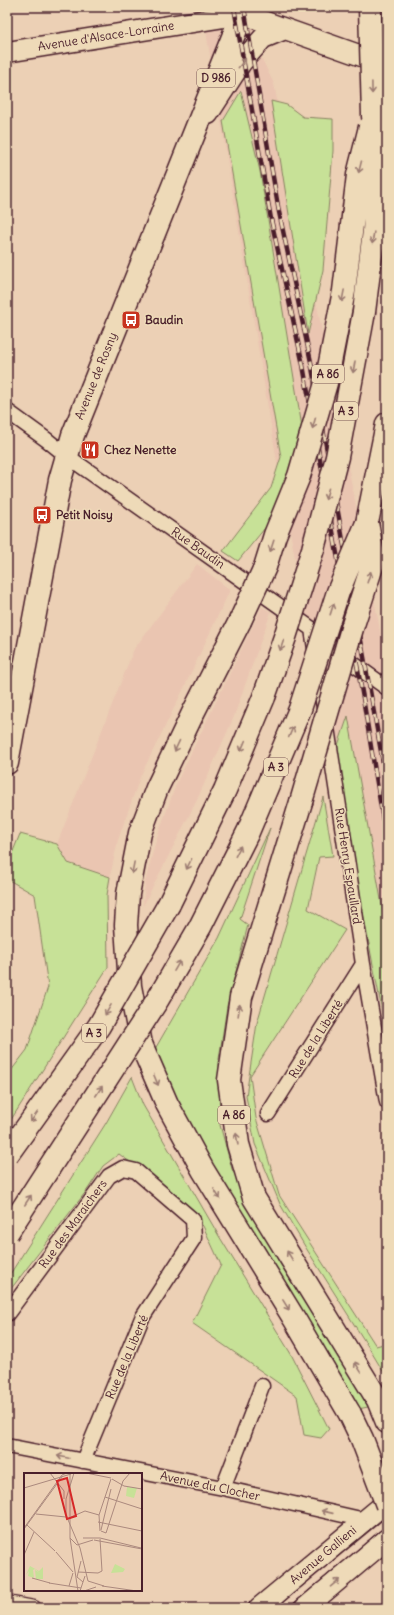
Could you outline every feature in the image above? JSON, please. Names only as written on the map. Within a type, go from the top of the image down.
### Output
[{"type":"main road","name":"A 3","points":[[7,1155],[99,1026],[169,904],[225,790],[272,674],[313,548],[337,457],[352,380],[364,312],[376,215],[379,158],[372,116],[370,7]]},
{"type":"main road","name":"Avenue de Rosny","points":[[7,763],[59,487],[72,435],[244,10]]},
{"type":"main road","name":"A 86","points":[[372,116],[358,175],[344,292],[326,383],[298,476],[275,535],[265,567],[240,621],[157,788],[140,833],[128,894],[126,925],[130,986],[141,1044],[167,1104],[203,1170],[295,1320],[350,1414],[362,1439],[387,1503]]},
{"type":"main road","name":"A 3","points":[[7,1232],[158,999],[200,927],[248,832],[300,709],[338,592],[367,523],[387,424]]},
{"type":"main road","name":"A 86","points":[[367,523],[374,560],[353,624],[301,802],[241,997],[229,1080],[238,1144],[254,1198],[378,1400],[387,1422]]},
{"type":"street","name":"Avenue d'Alsace-Lorraine","points":[[7,52],[244,10],[285,29],[387,65]]},
{"type":"street","points":[[190,142],[241,63],[263,38],[285,29]]},
{"type":"street","name":"Rue Baudin","points":[[7,411],[66,456],[312,628],[348,660],[387,688]]},
{"type":"street","name":"Rue Henry Espaullard","points":[[312,628],[363,964],[383,1057],[387,1102]]},
{"type":"street","name":"Rue de la Liberté","points":[[268,1114],[363,964]]},
{"type":"street","name":"Rue des Maraichers","points":[[7,1314],[109,1176],[123,1168],[136,1171],[193,1220],[194,1238]]},
{"type":"street","name":"Rue de la Liberté","points":[[83,1461],[142,1318],[194,1238]]},
{"type":"street","points":[[223,1488],[262,1386]]},
{"type":"street","name":"Avenue du Clocher","points":[[7,1446],[223,1488],[366,1520]]},
{"type":"street","name":"Avenue Gallieni","points":[[259,1608],[387,1503]]},
{"type":"street","points":[[305,1608],[387,1539]]},
{"type":"street","points":[[7,1603],[34,1608]]},
{"type":"shaded area","points":[[202,7],[249,7],[261,57],[274,84],[387,666],[387,1041],[279,474]]},
{"type":"shaded area","points":[[197,564],[230,590],[140,777],[118,840],[110,877],[68,863],[57,844],[134,649]]},
{"type":"shaded area","points":[[262,607],[271,612],[233,719],[197,800],[143,906],[145,882],[157,837],[177,782]]},
{"type":"green space","points":[[241,91],[260,171],[303,433],[278,512],[238,561],[223,551],[271,488],[281,457],[223,121]]},
{"type":"green space","points":[[271,101],[287,105],[303,117],[333,119],[333,151],[323,270],[308,334]]},
{"type":"green space","points":[[348,716],[387,933],[387,1036],[333,760]]},
{"type":"green space","points":[[323,797],[333,856],[319,857],[308,909],[345,930],[250,1076],[256,1118],[279,1195],[376,1346],[387,1343],[387,1378],[280,1204],[255,1144],[246,1096],[257,1023]]},
{"type":"green space","points":[[270,828],[240,919],[248,925],[227,1006],[219,1059],[220,1125],[232,1169],[279,1262],[355,1383],[368,1407],[358,1409],[190,1131],[155,1049],[219,938]]},
{"type":"green space","points":[[20,834],[57,844],[68,863],[110,877],[107,895],[108,967],[7,1126],[7,1076],[27,1050],[48,987],[35,895],[7,879],[7,866]]},
{"type":"green space","points":[[132,1077],[143,1105],[219,1236],[291,1354],[329,1429],[321,1438],[304,1435],[297,1396],[192,1323],[221,1265],[203,1226],[171,1192],[119,1154],[103,1166],[88,1189],[7,1294],[7,1279],[106,1123]]},
{"type":"tram line","points":[[276,1608],[387,1515]]},
{"type":"tram line","points":[[288,1608],[387,1525]]},
{"type":"railway","points":[[234,7],[271,219],[303,365],[363,698],[387,844]]},
{"type":"railway","points":[[244,7],[279,212],[311,362],[387,785]]},
{"type":"place","name":"Baudin","points":[[131,320]]},
{"type":"place","name":"Chez Nenette","points":[[90,450]]},
{"type":"place","name":"Petit Noisy","points":[[42,515]]}]
